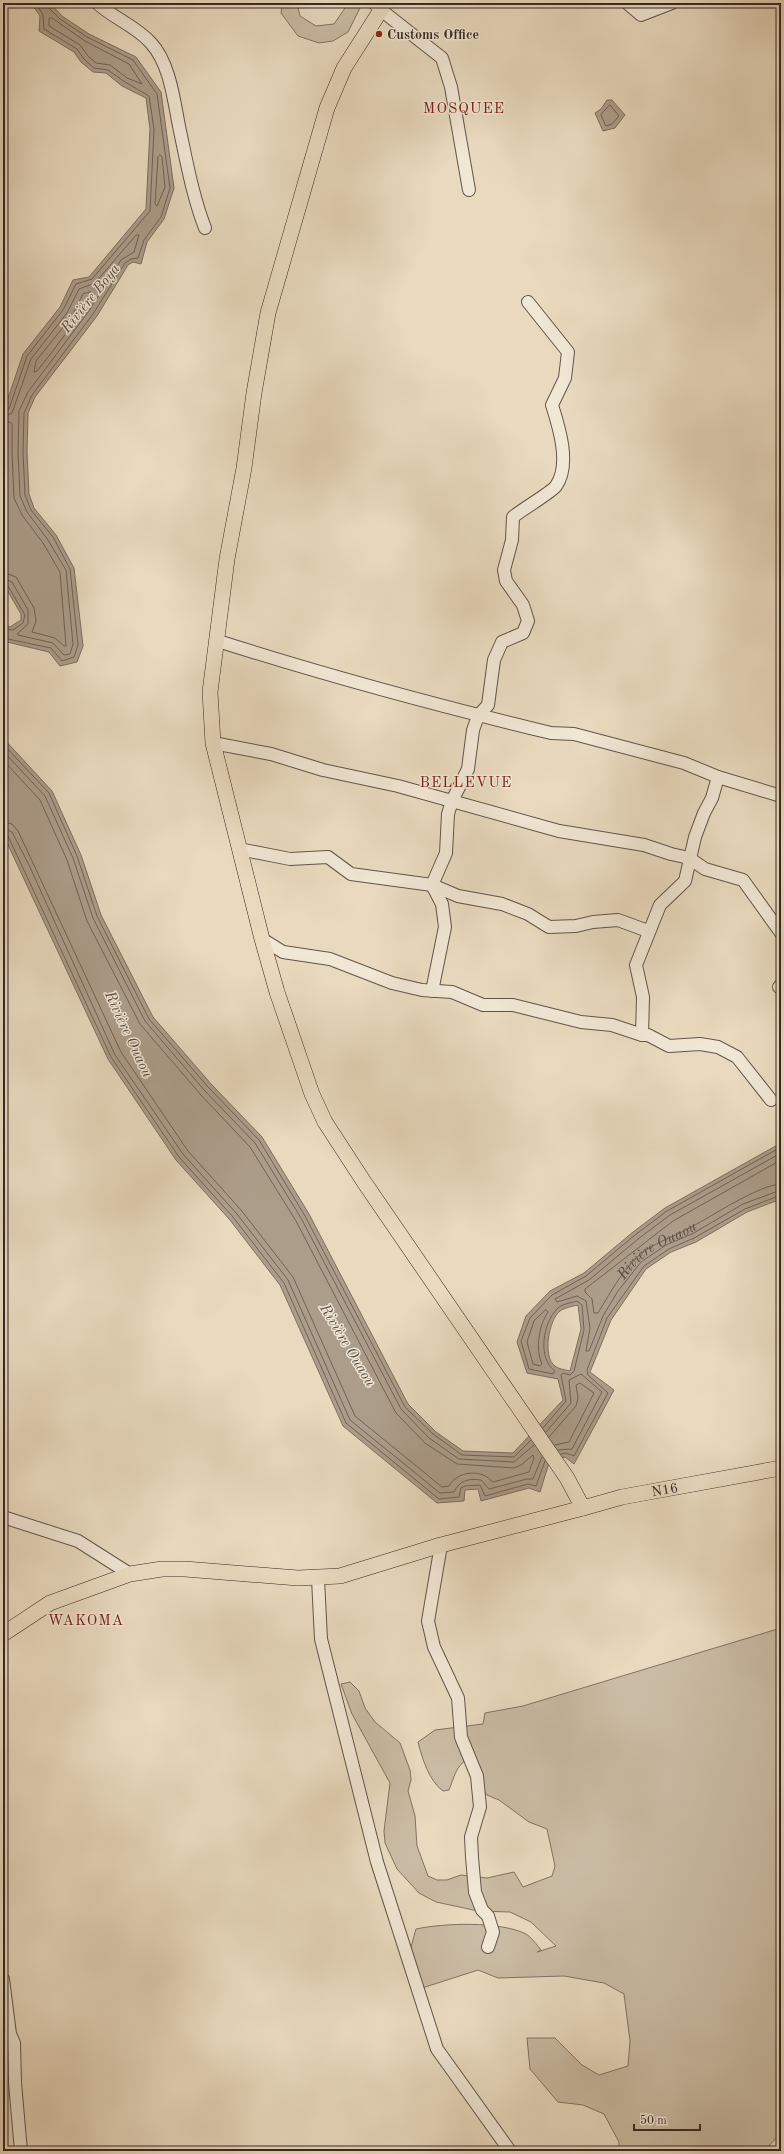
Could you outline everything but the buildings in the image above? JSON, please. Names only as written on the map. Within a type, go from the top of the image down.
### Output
[{"type":"main road","points":[[378,7],[344,68],[327,108],[268,313],[254,393],[244,468],[227,559],[218,641],[210,692],[213,743],[262,939],[277,992],[309,1087],[325,1122],[533,1432],[567,1478],[583,1508]]},
{"type":"main road","name":"N16","points":[[3,1634],[50,1603],[130,1574],[162,1569],[185,1569],[318,1579],[340,1576],[441,1545],[622,1498],[781,1468]]},
{"type":"street","points":[[97,3],[150,42],[159,53],[175,97],[178,122],[195,200],[205,228]]},
{"type":"street","points":[[627,3],[641,15],[672,3]]},
{"type":"street","points":[[378,7],[442,58],[451,87],[469,190]]},
{"type":"street","points":[[432,885],[446,853],[448,814],[452,800],[468,769],[473,730],[478,716],[488,705],[494,660],[502,642],[523,633],[528,621],[522,605],[506,581],[504,570],[507,550],[512,540],[513,517],[525,506],[556,487],[563,468],[560,432],[552,405],[565,378],[568,352],[528,302]]},
{"type":"street","points":[[218,641],[355,683],[478,716],[551,733],[574,734],[684,763],[718,777],[781,796]]},
{"type":"street","points":[[213,743],[271,754],[323,770],[452,800],[559,831],[644,845],[689,858],[705,869],[743,880],[781,933]]},
{"type":"street","points":[[642,1035],[643,997],[636,965],[648,931],[660,905],[685,881],[689,858],[704,813],[712,798],[718,777]]},
{"type":"street","points":[[239,849],[290,858],[328,857],[351,874],[432,885],[458,896],[502,904],[528,914],[550,927],[576,926],[593,922],[618,920],[648,931]]},
{"type":"street","points":[[432,885],[442,904],[445,927],[432,990]]},
{"type":"street","points":[[262,939],[283,952],[330,959],[392,983],[452,992],[483,1005],[513,1005],[581,1022],[612,1025],[642,1035],[648,1035],[669,1046],[700,1044],[718,1047],[737,1057],[772,1100]]},
{"type":"street","points":[[3,1517],[78,1541],[130,1574]]},
{"type":"street","points":[[441,1545],[428,1621],[429,1632],[434,1647],[453,1682],[458,1698],[461,1737],[477,1776],[480,1807],[471,1837],[472,1857],[476,1892],[482,1910],[488,1916],[493,1932],[488,1947]]},
{"type":"street","points":[[318,1579],[321,1639],[377,1862],[437,2049],[510,2151]]},
{"type":"street","points":[[3,1979],[10,2034],[14,2043],[15,2083],[21,2151]]},
{"type":"shaded area","points":[[282,3],[297,3],[300,16],[316,26],[334,24],[345,8],[345,3],[360,3],[361,6],[348,32],[333,41],[319,43],[298,36],[281,13]]},
{"type":"shaded area","points":[[781,1628],[781,2133],[764,2151],[619,2151],[619,2142],[604,2114],[583,2105],[558,2102],[530,2069],[527,2038],[555,2038],[582,2065],[599,2075],[628,2066],[630,2041],[624,1994],[604,1983],[564,1976],[498,1978],[478,1970],[416,1990],[411,1947],[416,1929],[441,1925],[487,1925],[515,1930],[528,1935],[541,1950],[537,1952],[556,1946],[531,1922],[510,1912],[478,1911],[436,1902],[419,1893],[397,1869],[385,1843],[384,1831],[390,1783],[352,1714],[341,1684],[350,1682],[359,1691],[365,1708],[375,1722],[400,1743],[410,1770],[411,1780],[408,1791],[415,1816],[417,1846],[428,1876],[437,1880],[447,1880],[461,1875],[487,1878],[514,1872],[523,1887],[552,1876],[555,1866],[547,1829],[529,1822],[499,1800],[487,1795],[478,1783],[468,1759],[458,1768],[449,1790],[443,1791],[438,1787],[430,1775],[418,1742],[435,1730],[483,1724],[485,1713],[523,1706]]},
{"type":"water","name":"Rivière Boya","points":[[31,3],[50,3],[62,16],[89,34],[136,57],[161,92],[174,188],[164,219],[147,242],[141,264],[133,262],[128,265],[97,316],[35,397],[28,413],[27,452],[29,494],[34,508],[56,535],[74,568],[83,646],[77,662],[60,666],[49,652],[3,641],[3,625],[10,627],[21,620],[21,614],[3,583],[3,413],[23,354],[60,307],[73,280],[89,277],[146,209],[150,129],[146,98],[122,86],[106,73],[93,72],[81,62],[74,52],[39,31],[40,16]]},
{"type":"water","points":[[607,100],[612,100],[625,115],[615,128],[603,131],[595,113],[601,109]]},
{"type":"water","name":"Rivière Ouaou","points":[[3,738],[52,791],[81,855],[101,915],[153,1017],[212,1085],[262,1137],[309,1214],[408,1404],[436,1432],[463,1451],[513,1453],[563,1400],[558,1379],[527,1373],[517,1342],[526,1316],[550,1291],[584,1273],[633,1232],[665,1208],[781,1143],[781,1199],[747,1212],[696,1242],[671,1252],[646,1269],[611,1320],[590,1372],[614,1390],[574,1464],[565,1457],[549,1463],[540,1492],[529,1488],[481,1501],[478,1489],[465,1490],[464,1501],[437,1503],[343,1426],[280,1285],[230,1220],[176,1160],[108,1059],[3,834]],"holes":[[[578,1305],[581,1329],[570,1371],[556,1367],[551,1361],[548,1347],[548,1338],[556,1315],[564,1309]]]},
{"type":"place","name":"Customs Office","points":[[379,34]]},
{"type":"district","name":"MOSQUEE","points":[[464,108]]},
{"type":"district","name":"BELLEVUE","points":[[466,782]]},
{"type":"district","name":"WAKOMA","points":[[86,1620]]}]
